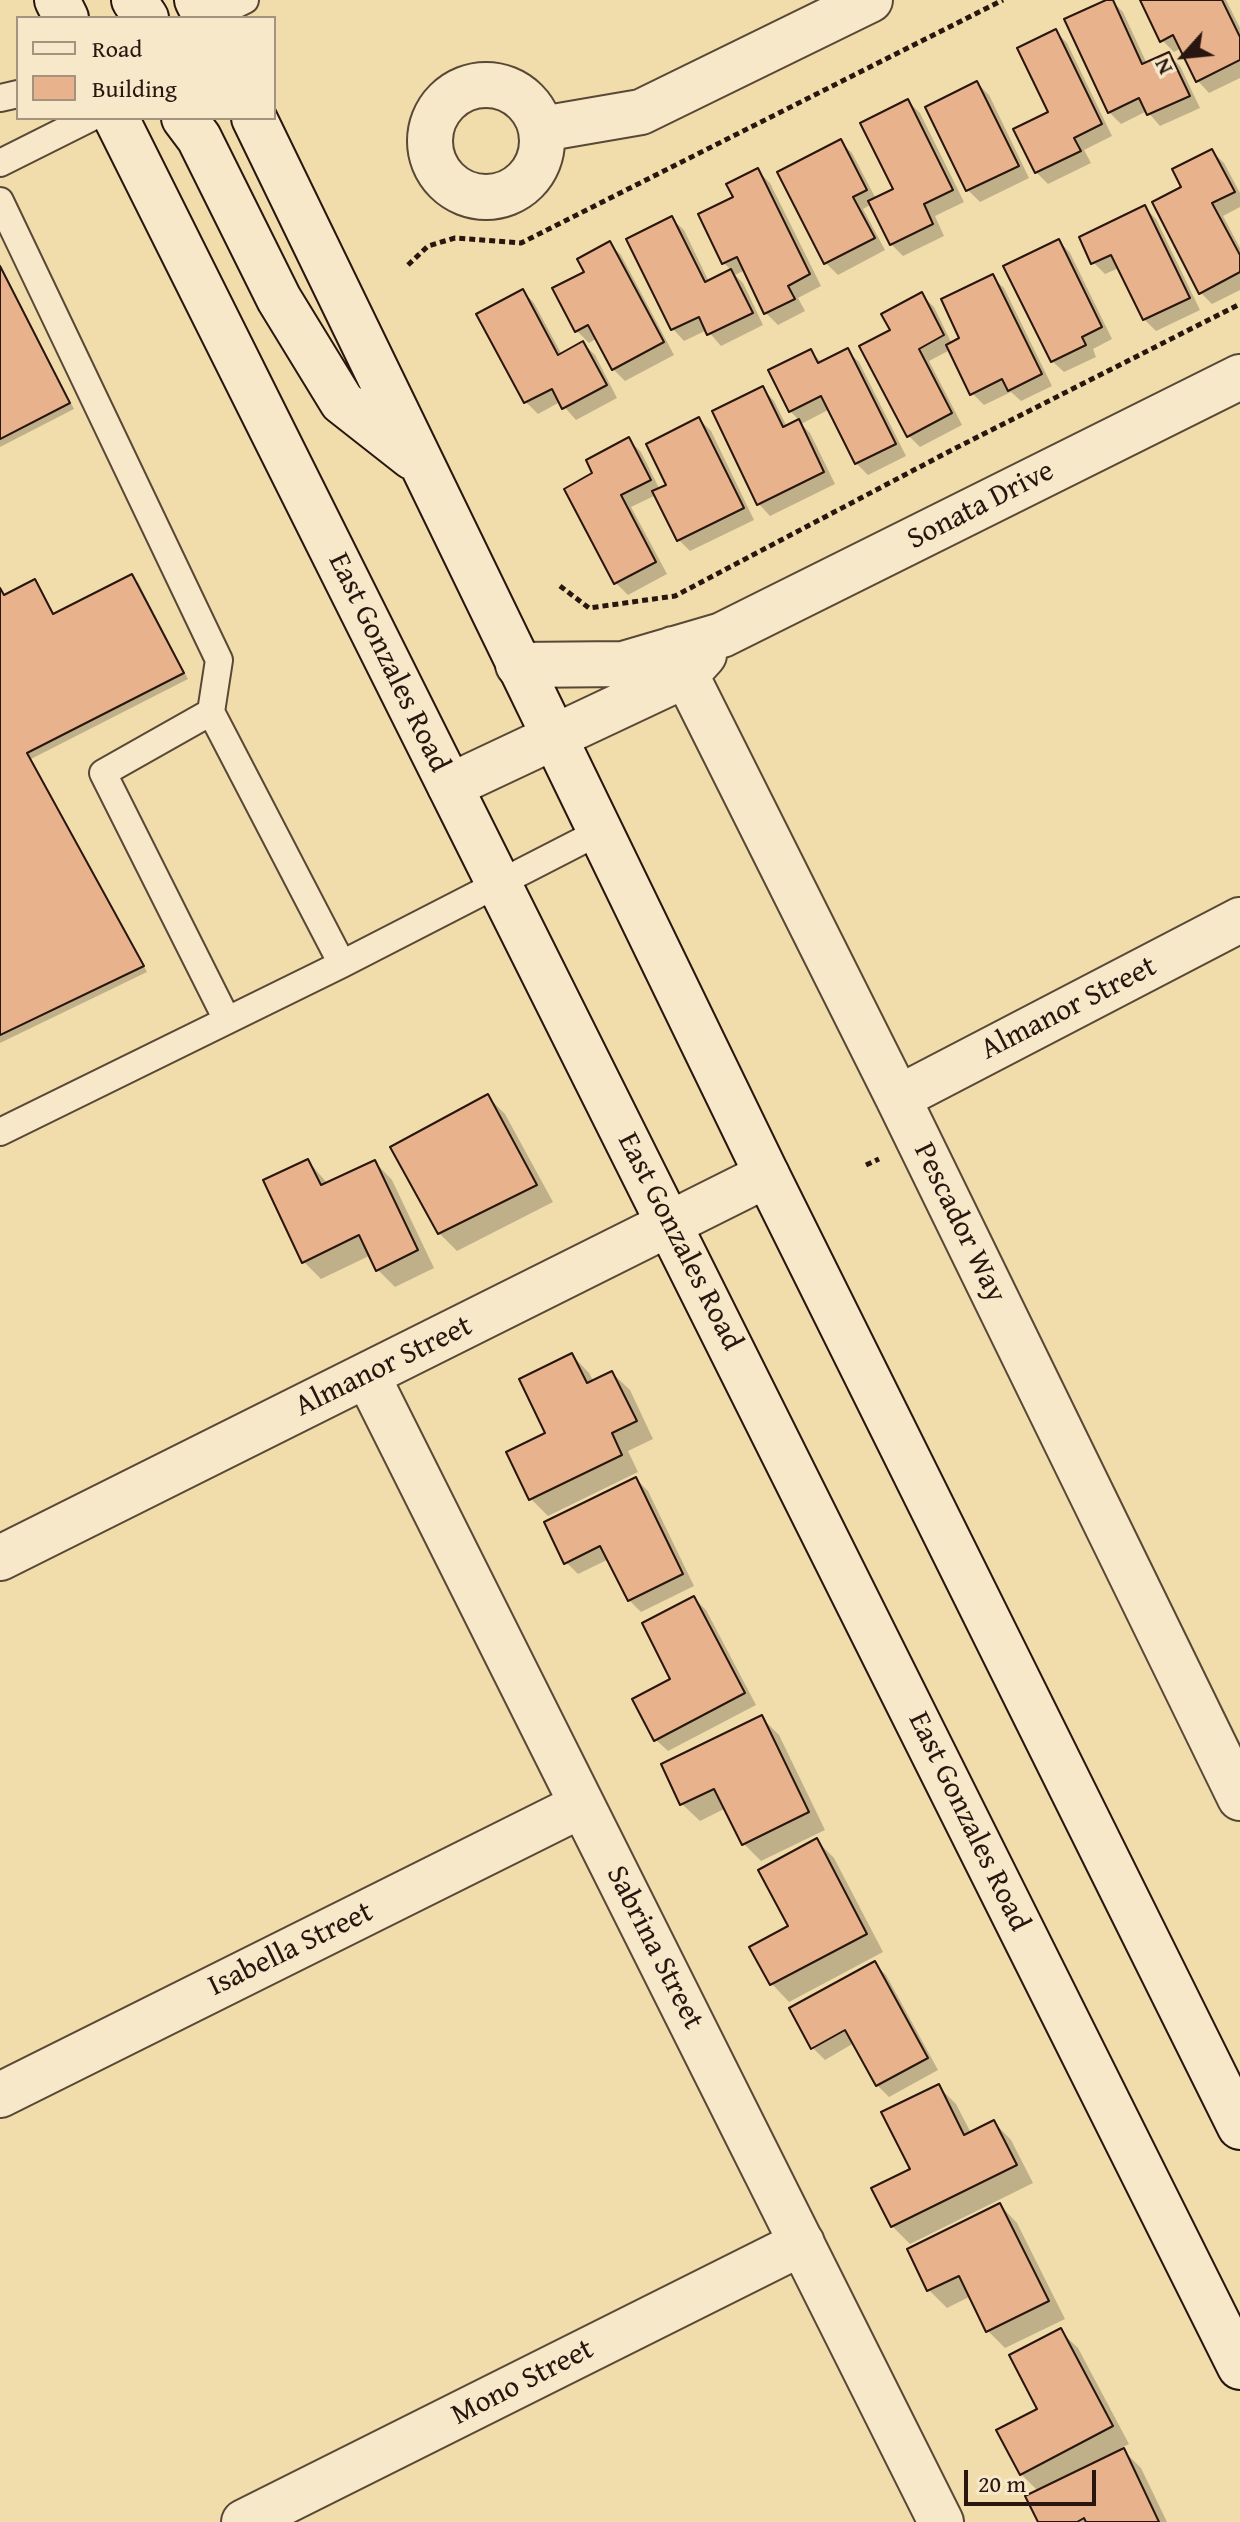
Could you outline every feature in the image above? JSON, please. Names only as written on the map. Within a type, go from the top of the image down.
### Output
[{"type":"street","points":[[542,129],[641,112],[870,0]]},
{"type":"street","name":"East Gonzales Road","points":[[117,120],[1240,2367]]},
{"type":"street","points":[[186,120],[199,138],[279,299],[342,402],[420,463]]},
{"type":"street","points":[[255,120],[767,1175],[1240,2127]]},
{"type":"street","name":"Sonata Drive","points":[[450,786],[554,739],[722,635],[1240,377]]},
{"type":"street","name":"Sonata Drive","points":[[518,665],[680,662]]},
{"type":"street","name":"Pescador Way","points":[[680,662],[898,1098],[1240,1798]]},
{"type":"street","name":"Almanor Street","points":[[898,1098],[1240,920]]},
{"type":"street","name":"Almanor Street","points":[[0,1558],[767,1175]]},
{"type":"street","name":"Sabrina Street","points":[[367,1375],[941,2522]]},
{"type":"street","name":"Isabella Street","points":[[0,2095],[582,1805]]},
{"type":"street","name":"Mono Street","points":[[244,2522],[802,2243]]},
{"type":"lane","points":[[211,16],[245,0]]},
{"type":"lane","points":[[0,163],[86,120]]},
{"type":"lane","points":[[0,201],[219,660],[211,712],[342,964]]},
{"type":"lane","points":[[211,712],[103,773],[227,1020]]},
{"type":"lane","points":[[0,1132],[342,964],[599,832]]},
{"type":"path","points":[[408,265],[428,246],[455,238],[521,243],[1003,0]]},
{"type":"path","points":[[560,586],[589,608],[675,596],[950,451],[1240,304]]},
{"type":"building","points":[[1106,0],[1113,0],[1142,64],[1169,52],[1190,96],[1147,115],[1139,98],[1108,113],[1064,19]]},
{"type":"building","points":[[1140,0],[1222,0],[1240,37],[1240,60],[1196,82],[1173,35],[1160,42]]},
{"type":"building","points":[[1056,29],[1102,124],[1074,138],[1081,151],[1035,173],[1013,129],[1048,112],[1017,48]]},
{"type":"building","points":[[977,81],[1019,166],[966,191],[925,107]]},
{"type":"building","points":[[908,99],[953,190],[924,204],[933,224],[890,245],[868,201],[893,189],[860,123]]},
{"type":"building","points":[[841,139],[867,190],[853,197],[875,238],[824,264],[777,172]]},
{"type":"building","points":[[1212,149],[1235,192],[1212,203],[1240,255],[1240,272],[1199,294],[1152,202],[1181,187],[1172,169]]},
{"type":"building","points":[[758,168],[810,274],[788,286],[795,299],[764,314],[737,257],[722,264],[698,214],[733,197],[726,184]]},
{"type":"building","points":[[1145,205],[1190,298],[1143,320],[1111,255],[1091,264],[1079,237]]},
{"type":"building","points":[[672,216],[705,282],[731,269],[753,313],[707,335],[699,317],[671,330],[626,239]]},
{"type":"building","points":[[1059,239],[1102,327],[1082,337],[1086,345],[1051,362],[1003,266]]},
{"type":"building","points":[[610,241],[664,342],[612,370],[588,325],[575,332],[552,288],[584,272],[577,259]]},
{"type":"building","points":[[0,266],[70,403],[0,439]]},
{"type":"building","points":[[993,274],[1042,374],[1008,391],[1002,379],[970,395],[946,345],[959,338],[941,299]]},
{"type":"building","points":[[523,289],[558,355],[583,341],[607,385],[562,409],[552,389],[524,403],[476,314]]},
{"type":"building","points":[[922,292],[944,335],[919,349],[952,413],[907,437],[859,346],[890,330],[881,314]]},
{"type":"building","points":[[848,348],[896,444],[855,464],[821,396],[789,412],[768,370],[811,349],[818,363]]},
{"type":"building","points":[[763,386],[783,427],[799,419],[824,472],[757,505],[712,411]]},
{"type":"building","points":[[699,417],[744,508],[677,541],[652,491],[666,485],[646,444]]},
{"type":"building","points":[[629,437],[651,480],[621,495],[656,562],[614,584],[564,489],[592,473],[586,460]]},
{"type":"building","points":[[132,574],[184,673],[27,753],[144,966],[0,1035],[0,588],[4,595],[35,579],[53,614]]},
{"type":"building","points":[[488,1094],[537,1185],[438,1234],[390,1147]]},
{"type":"building","points":[[308,1159],[321,1185],[375,1160],[418,1250],[376,1271],[359,1235],[302,1263],[263,1180]]},
{"type":"building","points":[[572,1353],[587,1383],[612,1371],[637,1421],[612,1433],[622,1455],[529,1500],[506,1452],[545,1433],[519,1379]]},
{"type":"building","points":[[636,1477],[683,1574],[628,1601],[600,1546],[564,1564],[544,1522]]},
{"type":"building","points":[[694,1596],[745,1693],[654,1741],[632,1699],[670,1679],[642,1623]]},
{"type":"building","points":[[762,1715],[809,1812],[742,1845],[714,1789],[680,1805],[661,1764]]},
{"type":"building","points":[[817,1838],[867,1934],[770,1985],[749,1947],[788,1926],[758,1870]]},
{"type":"building","points":[[875,1961],[928,2058],[876,2086],[845,2030],[811,2049],[789,2008]]},
{"type":"building","points":[[939,2084],[964,2135],[994,2120],[1017,2165],[891,2227],[871,2188],[910,2169],[881,2112]]},
{"type":"building","points":[[1000,2203],[1049,2301],[986,2332],[959,2276],[927,2291],[907,2249]]},
{"type":"building","points":[[1061,2328],[1113,2426],[1020,2475],[996,2430],[1037,2409],[1009,2355]]},
{"type":"building","points":[[1124,2448],[1159,2522],[1086,2522],[1084,2518],[1077,2522],[1038,2522],[1025,2496]]}]
